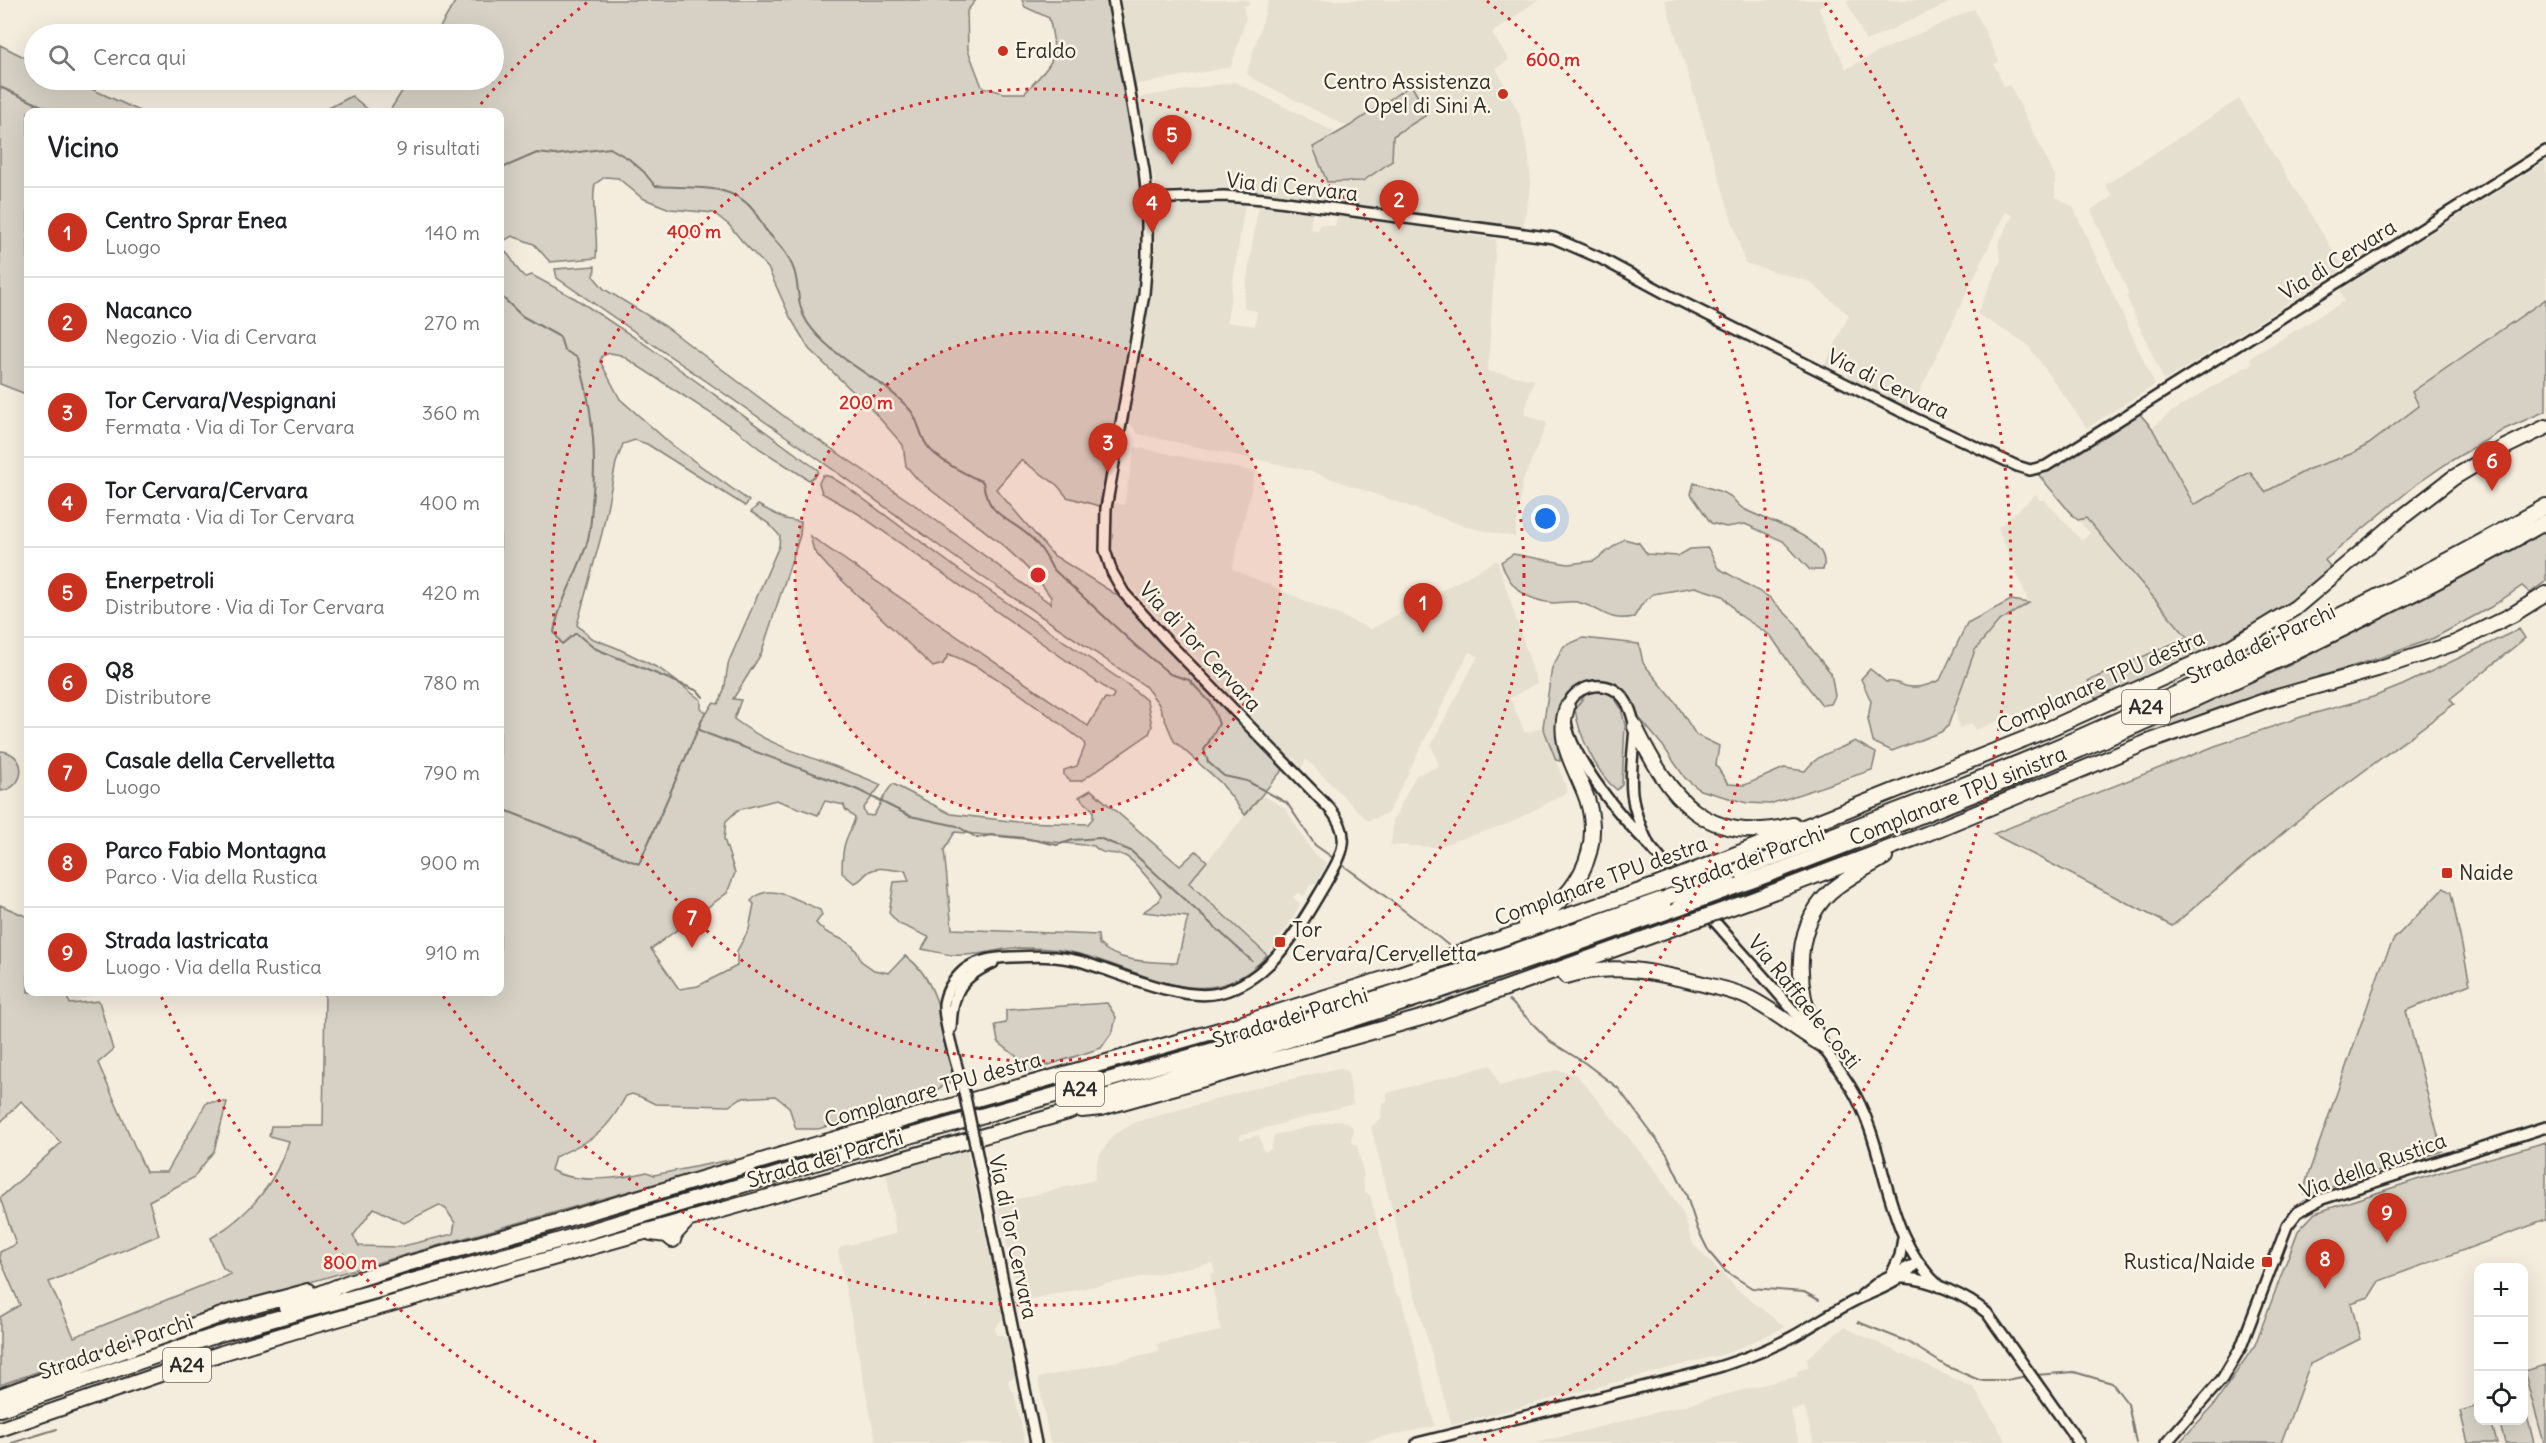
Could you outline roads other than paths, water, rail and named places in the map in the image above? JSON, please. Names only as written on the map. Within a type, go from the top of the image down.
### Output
[{"type":"highway","name":"Complanare TPU destra","points":[[220,1334],[368,1275],[828,1141],[1176,1044],[1393,976],[1657,885],[1842,813],[2042,732],[2229,648],[2295,608],[2405,514],[2453,478],[2505,447],[2546,427]]},
{"type":"highway","name":"Strada dei Parchi","points":[[0,1429],[222,1353],[377,1306],[646,1233],[667,1235],[673,1240],[675,1234],[687,1221],[1068,1112],[1098,1099],[1310,1035],[1528,962],[1680,907],[1735,880],[2079,737],[2375,600],[2546,506]]},
{"type":"highway","name":"Strada dei Parchi","points":[[0,1410],[220,1334],[659,1211],[832,1158],[1235,1044],[1443,977],[1668,897],[1735,880],[1876,835],[2285,658],[2383,611],[2546,522]]},
{"type":"highway","name":"Complanare TPU sinistra","points":[[1068,1112],[1101,1108],[1428,1016],[1749,901],[1921,836],[2148,742],[2267,700],[2409,660],[2455,643],[2512,615],[2546,594]]},
{"type":"highway","points":[[1393,976],[1424,959],[1539,917],[1562,901],[1577,883],[1590,851],[1592,830],[1587,799],[1565,749],[1563,725],[1567,707]]},
{"type":"highway","points":[[1635,727],[1652,762],[1670,788],[1680,800],[1705,818],[1736,829],[1764,830],[1782,828],[1842,813]]},
{"type":"highway","points":[[1821,1044],[1809,1013],[1801,975],[1802,945],[1810,920],[1829,894],[1842,882],[1921,836]]},
{"type":"highway","points":[[1428,1016],[1455,1014],[1583,971],[1633,969],[1653,971],[1739,993],[1764,1006],[1821,1044]]},
{"type":"highway","points":[[0,1396],[227,1313],[274,1298],[349,1282]]},
{"type":"street","name":"Via di Tor Cervara","points":[[1036,1443],[964,1092],[951,1040],[953,1000],[959,987],[982,968],[1012,957],[1058,957],[1080,961],[1179,992],[1196,995],[1219,993],[1250,980],[1275,957],[1295,933],[1343,851],[1343,830],[1330,808],[1163,637],[1124,593],[1109,566],[1104,537],[1106,508],[1144,294],[1147,199],[1144,170],[1113,0]]},
{"type":"street","name":"Via di Cervara","points":[[1147,199],[1224,196],[1264,199],[1554,238],[1600,258],[1674,298],[1914,418],[2030,470],[2046,466],[2546,151]]},
{"type":"street","name":"Via Raffaele Costi","points":[[1649,845],[1638,823],[1631,796],[1635,727],[1628,705],[1611,688],[1594,686],[1583,689],[1571,698],[1567,707],[1567,726],[1585,764],[1607,800],[1649,845],[1821,1044],[1850,1087],[1861,1109],[1903,1238],[1917,1262],[1940,1287]]},
{"type":"street","name":"Via della Rustica","points":[[2166,1443],[2222,1378],[2241,1347],[2287,1226],[2298,1212],[2322,1199],[2546,1127]]},
{"type":"street","points":[[1892,1274],[1900,1256],[1903,1238]]},
{"type":"street","points":[[1855,1300],[1892,1274],[1917,1262]]},
{"type":"street","points":[[1416,1443],[1726,1365],[1780,1343],[1855,1300],[1902,1278],[1917,1262]]},
{"type":"street","points":[[1902,1278],[1919,1279],[1940,1287],[1987,1313],[2079,1443]]},
{"type":"waterway","points":[[0,87],[46,108]]},
{"type":"waterway","points":[[504,167],[537,153],[555,155],[610,148],[629,159],[655,186],[721,190],[744,201],[788,257],[796,277],[804,316],[818,336],[843,358],[886,388],[911,411],[926,444],[937,456],[983,482],[988,501],[993,508],[1035,541],[1052,568],[1135,645],[1170,674],[1189,680],[1211,703],[1219,724],[1204,750],[1208,762],[1224,776],[1247,781],[1287,803],[1315,845],[1336,860]]},
{"type":"waterway","points":[[504,299],[522,316],[560,337],[564,350],[578,358],[590,413],[594,449],[590,531],[556,621],[554,632],[562,644],[576,633],[594,648],[698,691],[703,697]]},
{"type":"waterway","points":[[705,713],[698,729],[708,734],[858,790],[910,816],[957,826],[977,838],[991,835],[1025,838],[1057,845],[1073,840],[1099,838],[1131,851],[1252,961]]},
{"type":"waterway","points":[[504,810],[639,864],[698,729]]},
{"type":"waterway","points":[[1340,863],[1448,945]]},
{"type":"waterway","points":[[1509,1000],[1551,1042],[1585,1063],[1618,1088],[1667,1154],[1686,1194],[1698,1230],[1709,1252],[1725,1271],[1752,1288],[1804,1292],[1819,1300]]},
{"type":"waterway","points":[[1858,1322],[1908,1342],[1946,1366],[1979,1380],[2007,1380],[2027,1376]]},
{"type":"waterway","points":[[2036,1375],[2074,1372],[2112,1383],[2128,1404],[2136,1443]]},
{"type":"waterway","points":[[12,1443],[57,1429]]},
{"type":"place","name":"Eraldo","points":[[1003,51]]},
{"type":"place","name":"Centro Assistenza Opel di Sini A.","points":[[1503,94]]},
{"type":"place","name":"Enerpetroli","points":[[1172,165]]},
{"type":"place","name":"Nacanco","points":[[1399,230]]},
{"type":"place","name":"Tor Cervara/Cervara","points":[[1152,233]]},
{"type":"place","name":"Tor Cervara/Vespignani","points":[[1108,473]]},
{"type":"place","name":"Q8","points":[[2492,491]]},
{"type":"place","name":"Centro Sprar Enea","points":[[1423,633]]},
{"type":"place","name":"Naide","points":[[2447,873]]},
{"type":"place","name":"Tor Cervara/Cervelletta","points":[[1280,942]]},
{"type":"place","name":"Casale della Cervelletta","points":[[692,948]]},
{"type":"place","name":"Strada lastricata","points":[[2387,1243]]},
{"type":"place","name":"Rustica/Naide","points":[[2267,1262]]},
{"type":"place","name":"Parco Fabio Montagna","points":[[2325,1289]]}]
